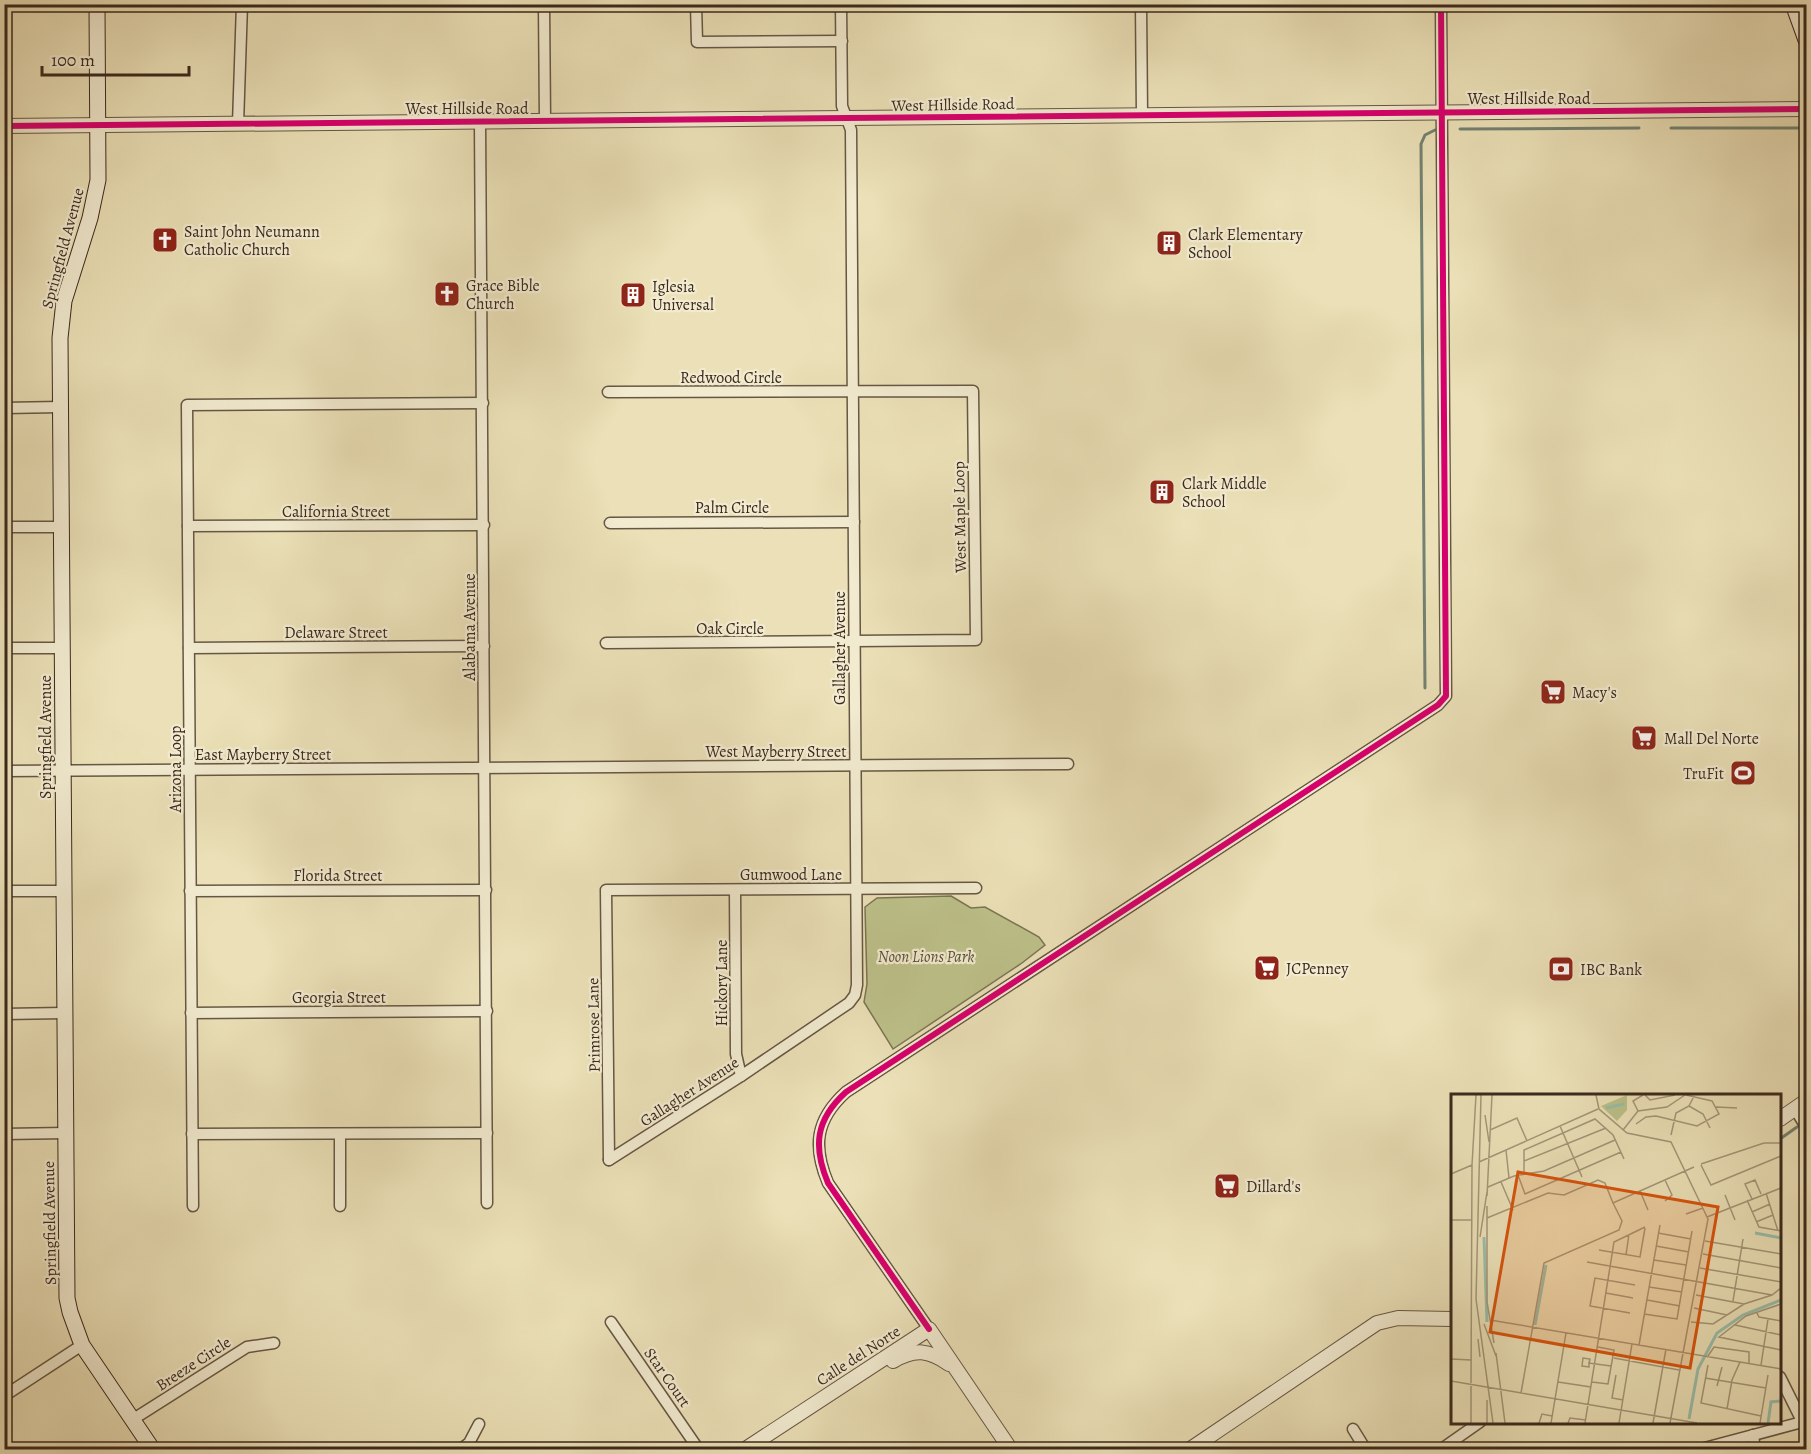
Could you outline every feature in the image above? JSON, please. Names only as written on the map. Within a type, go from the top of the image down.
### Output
[{"type":"main road","name":"Springfield Avenue","points":[[97,4],[98,180],[95,199],[68,282],[62,309],[60,338],[68,1298],[70,1312],[82,1345],[153,1449]]},
{"type":"main road","points":[[1793,4],[1806,40]]},
{"type":"street","points":[[238,124],[242,4]]},
{"type":"street","points":[[544,4],[545,121]]},
{"type":"street","points":[[696,4],[697,42],[842,41]]},
{"type":"street","name":"Gallagher Avenue","points":[[609,1160],[741,1076],[849,1003],[855,995],[857,985],[851,130],[842,106],[841,4]]},
{"type":"street","points":[[1141,4],[1142,115]]},
{"type":"street","points":[[1011,1449],[828,1183],[819,1158],[818,1145],[822,1124],[835,1102],[858,1084],[1438,705],[1446,696],[1441,4]]},
{"type":"street","name":"West Hillside Road","points":[[4,126],[1806,109]]},
{"type":"street","name":"Alabama Avenue","points":[[480,122],[488,1203]]},
{"type":"street","name":"West Maple Loop","points":[[853,393],[973,391],[976,640],[854,642]]},
{"type":"street","name":"Redwood Circle","points":[[608,392],[853,393]]},
{"type":"street","name":"Arizona Loop","points":[[193,1206],[187,405],[483,403]]},
{"type":"street","points":[[4,408],[60,407]]},
{"type":"street","name":"Palm Circle","points":[[610,522],[854,522]]},
{"type":"street","name":"California Street","points":[[188,526],[484,525]]},
{"type":"street","points":[[4,527],[61,527]]},
{"type":"street","name":"Oak Circle","points":[[606,643],[854,642]]},
{"type":"street","name":"Delaware Street","points":[[189,648],[484,646]]},
{"type":"street","points":[[4,648],[62,648]]},
{"type":"street","name":"West Mayberry Street","points":[[485,768],[1068,764]]},
{"type":"street","name":"East Mayberry Street","points":[[4,771],[485,768]]},
{"type":"street","name":"Gumwood Lane","points":[[606,890],[976,888]]},
{"type":"street","name":"Florida Street","points":[[190,891],[486,890]]},
{"type":"street","name":"Primrose Lane","points":[[606,890],[609,1160]]},
{"type":"street","name":"Hickory Lane","points":[[735,890],[736,1054],[741,1076]]},
{"type":"street","points":[[4,891],[64,891]]},
{"type":"street","name":"Georgia Street","points":[[191,1013],[487,1011]]},
{"type":"street","points":[[4,1014],[64,1013]]},
{"type":"street","points":[[1781,1118],[1801,1105],[1806,1127]]},
{"type":"street","points":[[4,1134],[66,1133]]},
{"type":"street","points":[[192,1134],[487,1133]]},
{"type":"street","points":[[340,1134],[340,1206]]},
{"type":"street","points":[[1189,1449],[1377,1323],[1398,1317],[1451,1319]]},
{"type":"street","name":"Star Court","points":[[611,1322],[699,1449]]},
{"type":"street","name":"Calle del Norte","points":[[744,1449],[928,1329]]},
{"type":"street","name":"Breeze Circle","points":[[132,1420],[247,1347],[274,1343]]},
{"type":"street","points":[[4,1396],[82,1345]]},
{"type":"street","points":[[858,1375],[876,1372],[900,1356],[916,1352],[936,1355],[956,1369]]},
{"type":"street","points":[[1697,1449],[1805,1422],[1781,1380]]},
{"type":"street","points":[[460,1449],[469,1443],[479,1424]]},
{"type":"street","points":[[1440,1449],[1477,1424]]},
{"type":"street","points":[[1353,1430],[1366,1449]]},
{"type":"street","points":[[1753,1435],[1755,1449]]},
{"type":"green space","name":"Noon Lions Park","points":[[951,896],[971,908],[985,907],[1039,937],[1045,945],[1022,963],[893,1049],[864,1002],[867,984],[865,907],[877,898]]},
{"type":"waterway","points":[[1460,129],[1639,128]]},
{"type":"waterway","points":[[1671,128],[1806,128]]},
{"type":"waterway","points":[[1425,688],[1421,144],[1425,135],[1435,130]]},
{"type":"waterway","points":[[1781,1138],[1797,1127]]},
{"type":"cycle path","points":[[929,1329],[828,1183],[820,1158],[820,1134],[828,1113],[836,1102],[846,1092],[1438,705],[1446,696],[1441,4]]},
{"type":"cycle path","points":[[4,126],[1806,109]]},
{"type":"place","name":"Saint John Neumann Catholic Church","points":[[165,240]]},
{"type":"place","name":"Clark Elementary School","points":[[1169,243]]},
{"type":"place","name":"Grace Bible Church","points":[[447,294]]},
{"type":"place","name":"Iglesia Universal","points":[[633,295]]},
{"type":"place","name":"Clark Middle School","points":[[1162,492]]},
{"type":"place","name":"Macy's","points":[[1553,692]]},
{"type":"place","name":"Mall Del Norte","points":[[1644,738]]},
{"type":"place","name":"TruFit","points":[[1743,773]]},
{"type":"place","name":"JCPenney","points":[[1267,968]]},
{"type":"place","name":"IBC Bank","points":[[1561,969]]},
{"type":"place","name":"Dillard's","points":[[1227,1186]]}]
